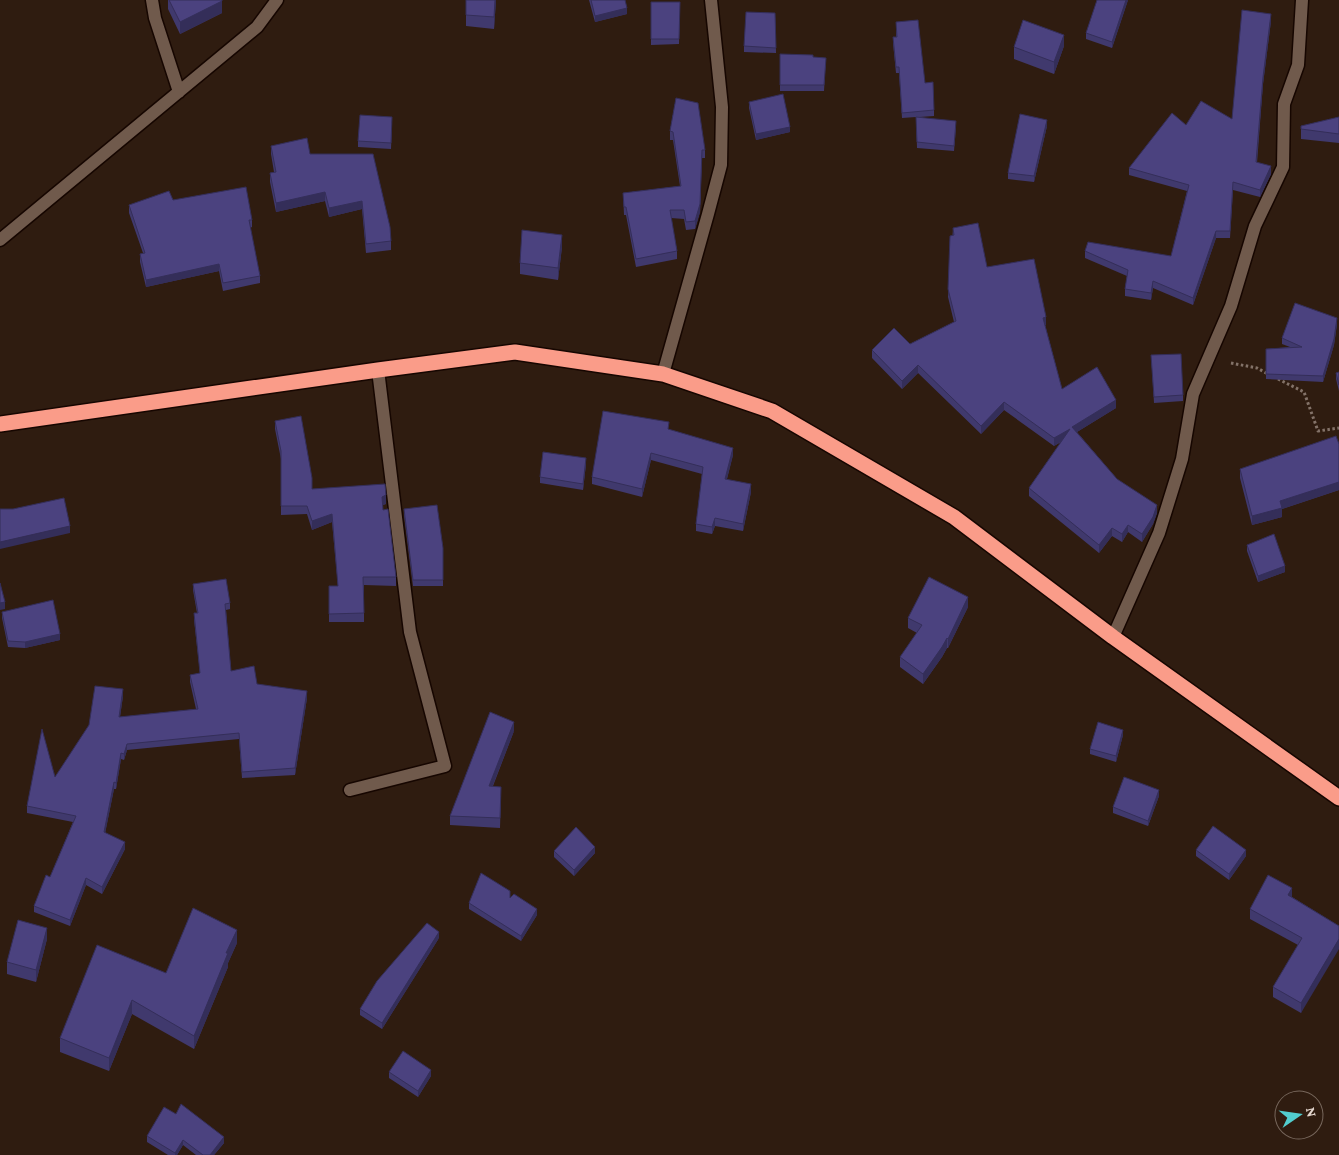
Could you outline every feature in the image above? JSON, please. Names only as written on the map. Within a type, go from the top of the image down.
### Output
[{"type":"highway","points":[[0,424],[515,352],[663,374],[772,412],[954,517],[1113,637],[1339,798]]},
{"type":"street","points":[[152,0],[155,18],[179,92]]},
{"type":"street","points":[[0,240],[257,27],[278,0]]},
{"type":"street","points":[[663,374],[720,165],[722,107],[711,0]]},
{"type":"street","points":[[1113,637],[1159,533],[1182,459],[1193,394],[1231,306],[1256,226],[1283,167],[1284,104],[1298,65],[1302,0]]},
{"type":"street","points":[[350,790],[445,766],[410,632],[378,370]]},
{"type":"path","points":[[1208,358],[1257,368],[1304,392],[1318,431],[1339,428]]},
{"type":"building","points":[[169,0],[222,0],[222,1],[180,22]]},
{"type":"building","points":[[466,0],[495,0],[494,17],[466,15]]},
{"type":"building","points":[[591,0],[625,0],[627,8],[595,16]]},
{"type":"building","points":[[1097,0],[1126,0],[1112,42],[1086,33]]},
{"type":"building","points":[[651,2],[680,2],[679,39],[651,39]]},
{"type":"building","points":[[1242,10],[1271,14],[1263,77],[1256,162],[1271,166],[1260,190],[1233,182],[1230,231],[1216,231],[1193,298],[1153,281],[1151,293],[1125,289],[1128,270],[1085,251],[1088,242],[1171,256],[1189,185],[1129,168],[1172,113],[1186,125],[1201,101],[1232,119]]},
{"type":"building","points":[[746,12],[775,13],[776,48],[744,46]]},
{"type":"building","points":[[918,20],[925,83],[933,82],[934,110],[902,113],[899,67],[896,67],[893,37],[897,37],[896,22]]},
{"type":"building","points":[[1023,20],[1064,35],[1054,62],[1014,47]]},
{"type":"building","points":[[780,54],[813,55],[813,57],[826,58],[824,85],[780,85]]},
{"type":"building","points":[[783,94],[790,127],[756,134],[749,102]]},
{"type":"building","points":[[676,98],[698,103],[705,150],[702,150],[700,204],[695,221],[686,222],[684,210],[670,210],[677,251],[636,259],[626,207],[624,207],[623,193],[681,186],[673,132],[670,131]]},
{"type":"building","points":[[1020,114],[1047,120],[1034,176],[1008,173]]},
{"type":"building","points":[[360,115],[392,117],[391,143],[358,141]]},
{"type":"building","points":[[916,117],[956,121],[954,146],[917,142]]},
{"type":"building","points":[[1339,117],[1339,134],[1301,129],[1301,126]]},
{"type":"building","points":[[307,138],[310,154],[373,154],[390,227],[391,241],[366,244],[362,201],[329,208],[325,192],[276,203],[270,173],[276,172],[271,146]]},
{"type":"building","points":[[246,187],[252,220],[249,220],[260,276],[223,283],[219,264],[146,280],[140,254],[145,253],[129,205],[169,191],[173,200]]},
{"type":"building","points":[[978,223],[987,267],[1034,259],[1046,317],[1043,318],[1062,389],[1097,367],[1116,400],[1072,427],[1117,479],[1157,505],[1153,517],[1142,534],[1128,525],[1122,534],[1112,528],[1099,545],[1029,488],[1070,429],[1054,438],[1004,402],[981,426],[918,365],[902,381],[872,350],[894,328],[910,344],[956,321],[948,289],[950,236],[954,235],[953,228]]},
{"type":"building","points":[[522,230],[562,235],[558,268],[520,263]]},
{"type":"building","points":[[1295,303],[1337,318],[1334,339],[1323,376],[1266,374],[1266,349],[1302,347],[1282,338]]},
{"type":"building","points":[[1181,354],[1183,395],[1154,397],[1151,355]]},
{"type":"building","points":[[1339,372],[1339,385],[1336,373]]},
{"type":"building","points":[[603,411],[669,422],[668,429],[733,448],[725,479],[751,484],[743,524],[715,518],[712,527],[696,524],[703,467],[651,453],[642,489],[592,477]]},
{"type":"building","points":[[301,416],[312,478],[312,489],[385,484],[386,495],[382,497],[383,510],[388,509],[396,577],[363,577],[364,613],[329,614],[329,586],[338,586],[332,514],[312,521],[307,506],[281,506],[281,451],[275,421]]},
{"type":"building","points":[[1336,436],[1339,444],[1339,482],[1280,501],[1282,508],[1252,516],[1240,469]]},
{"type":"building","points":[[543,452],[586,458],[583,484],[540,477]]},
{"type":"building","points":[[64,498],[70,526],[0,542],[0,509],[13,509]]},
{"type":"building","points":[[437,505],[443,548],[443,580],[413,580],[404,509]]},
{"type":"building","points":[[1274,534],[1285,566],[1258,576],[1247,545]]},
{"type":"building","points":[[929,577],[968,597],[948,639],[923,674],[900,657],[922,625],[908,618]]},
{"type":"building","points":[[226,579],[230,603],[225,604],[231,671],[254,666],[257,684],[307,691],[295,768],[242,772],[239,733],[127,744],[124,754],[121,753],[104,832],[125,842],[102,887],[86,878],[70,920],[34,906],[46,875],[50,877],[76,816],[27,806],[42,729],[55,777],[89,725],[95,686],[123,689],[119,717],[198,709],[190,675],[200,673],[194,613],[198,613],[193,584]]},
{"type":"building","points":[[0,583],[5,602],[0,603]]},
{"type":"building","points":[[53,600],[60,634],[25,642],[8,641],[2,612]]},
{"type":"building","points":[[490,712],[514,722],[489,786],[501,787],[500,818],[450,816]]},
{"type":"building","points":[[1098,722],[1123,730],[1116,756],[1090,749]]},
{"type":"building","points":[[1124,777],[1159,790],[1148,821],[1113,807]]},
{"type":"building","points":[[1213,826],[1246,850],[1229,874],[1196,850]]},
{"type":"building","points":[[576,827],[595,847],[574,870],[554,851]]},
{"type":"building","points":[[481,873],[510,891],[510,898],[514,894],[537,909],[521,936],[469,903]]},
{"type":"building","points":[[1268,875],[1292,888],[1288,895],[1339,926],[1339,939],[1301,1003],[1273,987],[1302,938],[1250,909]]},
{"type":"building","points":[[193,908],[237,930],[226,953],[228,953],[194,1036],[132,1000],[109,1058],[60,1038],[97,945],[166,973]]},
{"type":"building","points":[[18,920],[47,928],[36,970],[7,962]]},
{"type":"building","points":[[427,923],[439,932],[382,1023],[360,1009],[377,981]]},
{"type":"building","points":[[403,1051],[431,1070],[418,1091],[389,1072]]},
{"type":"building","points":[[181,1104],[224,1137],[210,1155],[203,1155],[183,1140],[175,1153],[147,1136],[164,1107],[176,1114]]}]
